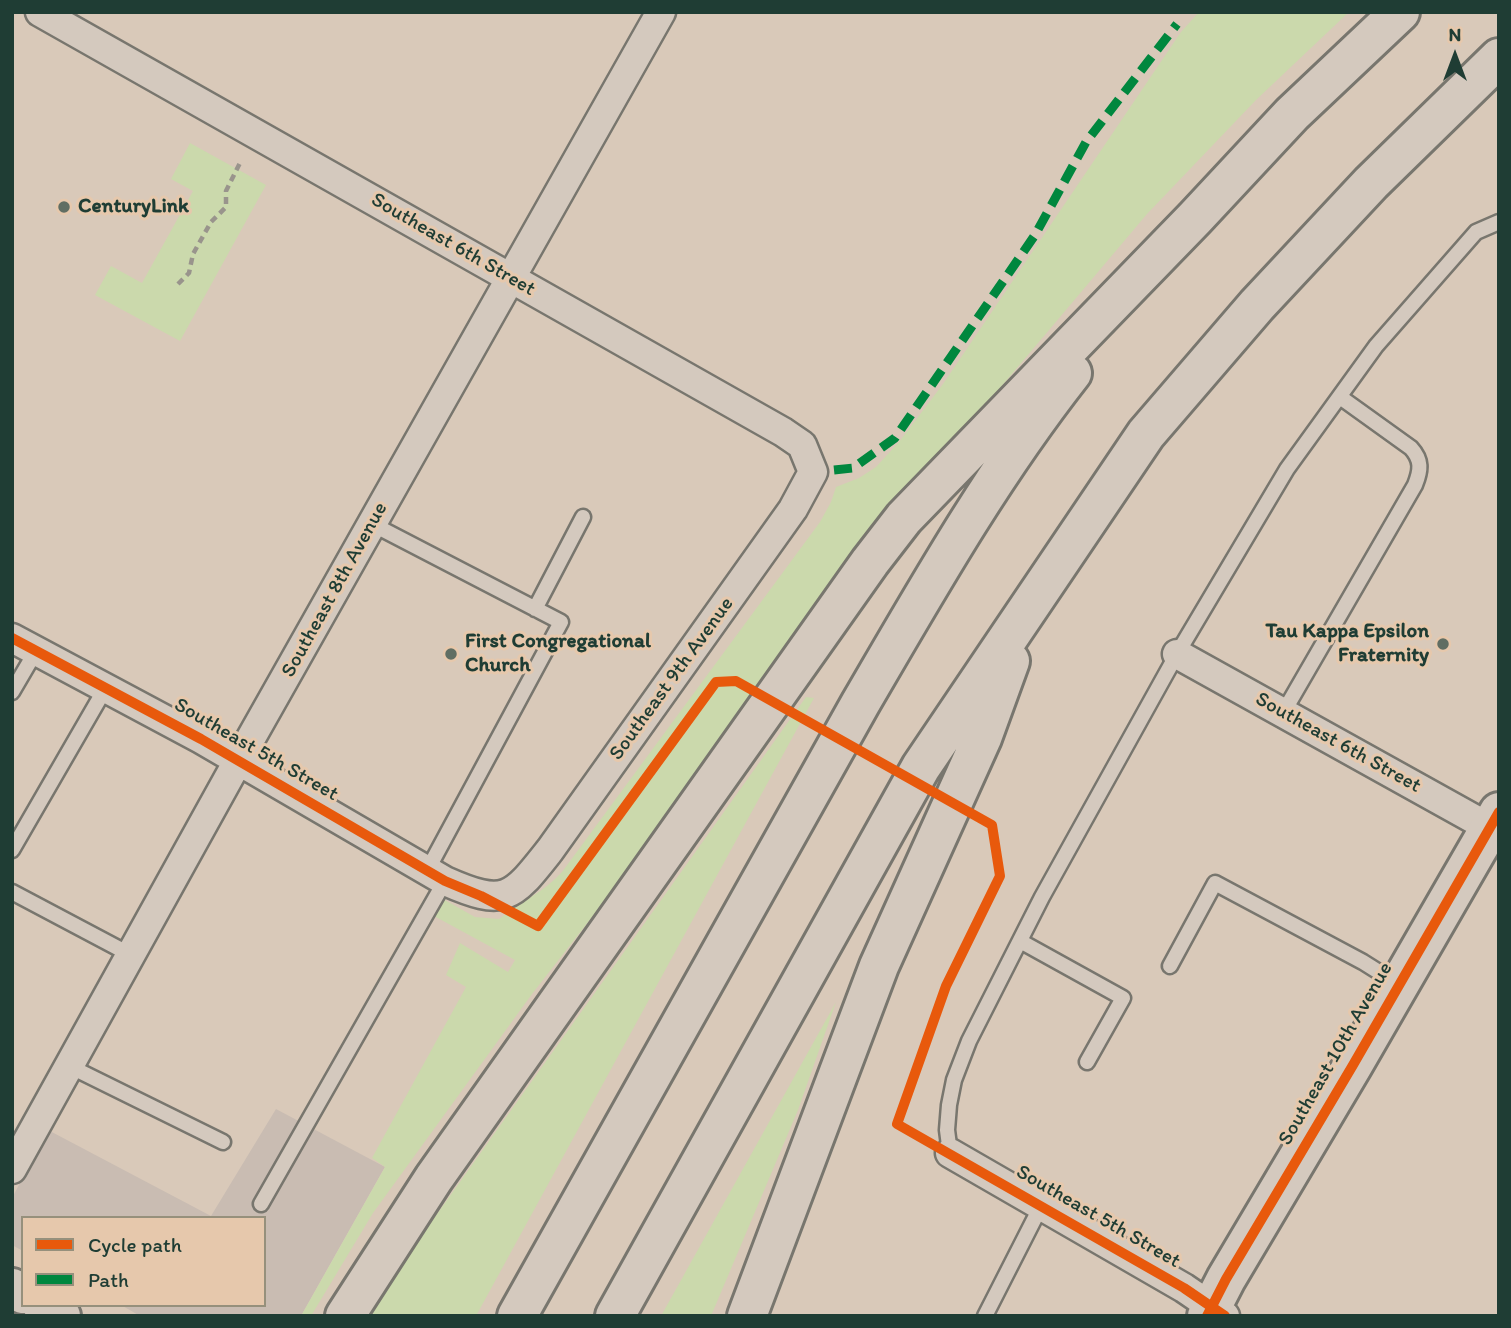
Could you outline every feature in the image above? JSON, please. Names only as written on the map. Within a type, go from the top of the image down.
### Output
[{"type":"main road","points":[[345,1316],[433,1178],[870,562],[904,518],[1292,114],[1400,12]]},
{"type":"main road","points":[[615,1316],[922,767],[1146,434],[1257,304],[1371,183],[1499,58]]},
{"type":"main road","points":[[517,1316],[860,704],[970,519],[1053,397],[1195,218]]},
{"type":"main road","points":[[747,1316],[879,966],[982,738],[1032,600]]},
{"type":"main road","name":"Southeast 10th Avenue","points":[[1215,1313],[1226,1279],[1496,824]]},
{"type":"main road","points":[[45,1307],[61,1316]]},
{"type":"street","name":"Southeast 6th Street","points":[[40,12],[464,249],[512,279],[783,432],[802,445],[813,472],[793,509]]},
{"type":"street","name":"Southeast 8th Avenue","points":[[12,1169],[238,761],[661,12]]},
{"type":"street","name":"Southeast 9th Avenue","points":[[550,850],[793,509]]},
{"type":"street","name":"Southeast 5th Street","points":[[24,645],[201,739],[436,876],[481,896],[502,896],[522,885],[550,850]]},
{"type":"street","name":"Southeast 6th Street","points":[[1177,654],[1283,713],[1496,824]]},
{"type":"street","name":"Southeast 5th Street","points":[[950,1153],[1215,1313]]},
{"type":"lane","points":[[950,1153],[947,1130],[954,1080],[969,1041],[1020,941],[1177,654],[1287,470],[1377,346],[1476,232],[1499,222]]},
{"type":"lane","points":[[1283,713],[1415,485],[1420,467],[1418,456],[1411,448],[1340,397]]},
{"type":"lane","points":[[535,609],[583,517]]},
{"type":"lane","points":[[261,1204],[436,876],[561,622],[372,524]]},
{"type":"lane","points":[[12,692],[24,645]]},
{"type":"lane","points":[[12,850],[105,689]]},
{"type":"lane","points":[[1170,966],[1215,883],[1363,962],[1399,985]]},
{"type":"lane","points":[[12,892],[131,955]]},
{"type":"lane","points":[[1020,941],[1123,998],[1087,1062]]},
{"type":"lane","points":[[69,1066],[223,1142]]},
{"type":"lane","points":[[985,1316],[1041,1206]]},
{"type":"path","points":[[178,284],[189,273],[193,254],[211,222],[226,207],[226,191],[240,163]]},
{"type":"shaded area","points":[[276,1109],[385,1167],[301,1316],[140,1316],[124,1307],[266,1307],[266,1216],[211,1216]]},
{"type":"shaded area","points":[[48,1130],[211,1216],[21,1216],[21,1250],[12,1245],[12,1198]]},
{"type":"green space","points":[[1199,12],[1349,12],[1256,100],[1147,214],[908,497],[692,789],[532,994],[373,1213],[311,1316],[301,1316],[385,1167],[372,1158],[466,987],[446,975],[460,943],[508,972],[515,960],[434,916],[443,899],[475,917],[499,919],[562,872],[820,522],[836,487],[859,478],[876,467],[899,442],[943,384],[1181,32]]},
{"type":"green space","points":[[190,143],[266,185],[180,341],[95,295],[111,266],[142,283],[193,191],[171,179]]},
{"type":"green space","points":[[806,697],[814,698],[476,1316],[369,1316],[417,1242]]},
{"type":"green space","points":[[836,1002],[798,1110],[711,1316],[661,1316]]},
{"type":"marked path","points":[[834,470],[853,468],[895,438],[1035,235],[1086,142],[1177,24]]},
{"type":"cycle path","points":[[12,638],[201,739],[445,881],[481,896],[538,926],[716,682],[736,681],[992,825],[1000,876],[946,986],[897,1124],[1184,1288],[1225,1316]]},
{"type":"cycle path","points":[[1207,1316],[1226,1279],[1499,812]]},
{"type":"place","name":"CenturyLink","points":[[64,207]]},
{"type":"place","name":"Tau Kappa Epsilon Fraternity","points":[[1443,644]]},
{"type":"place","name":"First Congregational Church","points":[[451,654]]}]
